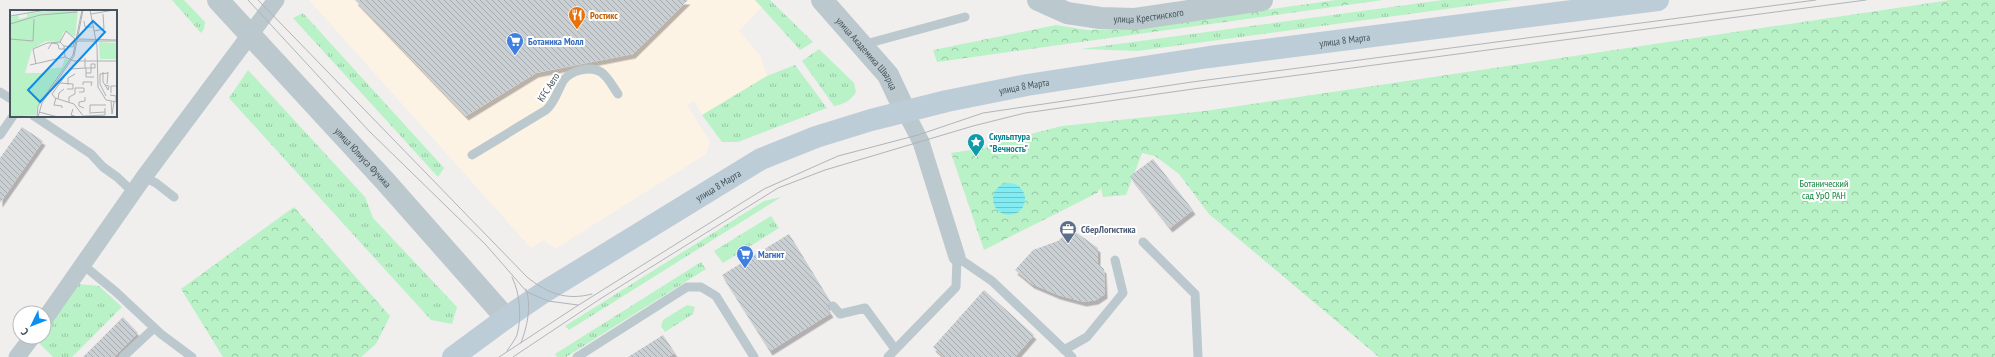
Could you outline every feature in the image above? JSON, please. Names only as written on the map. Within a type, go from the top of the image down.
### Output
[{"type":"main road","name":"улица 8 Марта","points":[[453,357],[506,318],[660,219],[761,159],[816,138],[905,111],[1027,85],[1209,58],[1658,0]]},
{"type":"street","name":"улица Юлиуса Фучика","points":[[218,0],[385,181],[506,318]]},
{"type":"street","points":[[52,309],[144,177],[276,0]]},
{"type":"street","name":"улица Академика Шварца","points":[[822,0],[888,75],[905,111]]},
{"type":"street","name":"улица Крестинского","points":[[1038,0],[1067,13],[1100,18],[1135,19],[1262,0]]},
{"type":"street","points":[[905,111],[921,142],[957,257]]},
{"type":"street","points":[[23,356],[28,345]]},
{"type":"lane","points":[[862,45],[965,17]]},
{"type":"lane","name":"KFC Авто","points":[[472,155],[546,110],[553,101],[563,81],[571,73],[586,69],[600,70],[618,94]]},
{"type":"lane","points":[[0,92],[10,98]]},
{"type":"lane","points":[[0,135],[12,117]]},
{"type":"lane","points":[[36,117],[91,154],[103,167],[117,177],[134,193]]},
{"type":"lane","points":[[144,177],[156,183],[174,196]]},
{"type":"lane","points":[[1143,242],[1195,294],[1198,357]]},
{"type":"lane","points":[[888,357],[956,287],[957,257]]},
{"type":"lane","points":[[957,257],[992,281],[1072,357]]},
{"type":"lane","points":[[1064,350],[1087,337],[1123,293],[1115,260]]},
{"type":"lane","points":[[85,262],[88,269],[116,292],[154,328],[192,357]]},
{"type":"lane","points":[[577,357],[687,287],[701,287],[716,296],[754,357]]},
{"type":"lane","points":[[833,306],[840,314],[865,308],[895,350]]},
{"type":"lane","points":[[123,357],[154,328]]},
{"type":"shaded area","points":[[309,0],[755,0],[762,7],[739,31],[760,55],[767,76],[702,115],[694,101],[687,105],[710,142],[706,154],[555,249],[544,240],[531,248]]},
{"type":"green space","points":[[172,0],[184,0],[205,22],[204,29],[201,33]]},
{"type":"green space","points":[[755,0],[770,0],[813,42],[800,50]]},
{"type":"green space","points":[[1336,0],[1383,0],[937,62],[933,50],[1056,25],[1087,30],[1127,29]]},
{"type":"green space","points":[[1443,0],[1512,0],[1137,51],[1081,49]]},
{"type":"green space","name":"Ботанический сад УрО РАН","points":[[1950,0],[1995,0],[1995,357],[1379,357],[1209,214],[1179,174],[1155,156],[1142,153],[1126,195],[1103,197],[1101,188],[1097,193],[984,250],[951,153],[990,147],[984,146],[1062,126],[1205,111]]},
{"type":"green space","points":[[303,13],[444,168],[438,177],[293,18]]},
{"type":"green space","points":[[819,49],[854,83],[856,92],[852,98],[844,103],[834,106],[802,61]]},
{"type":"green space","points":[[795,65],[827,108],[738,142],[722,142],[702,115],[767,76]]},
{"type":"green space","points":[[248,70],[365,197],[373,218],[457,307],[452,324],[431,320],[229,98]]},
{"type":"green space","points":[[781,197],[569,330],[565,326],[764,201]]},
{"type":"green space","points":[[294,207],[390,316],[376,344],[361,357],[223,357],[181,289]]},
{"type":"green space","points":[[771,216],[779,228],[723,263],[714,251]]},
{"type":"green space","points":[[701,262],[706,269],[566,357],[557,357],[555,354]]},
{"type":"green space","points":[[78,284],[99,286],[122,307],[72,357],[53,357],[41,345],[52,345],[52,320]]},
{"type":"green space","points":[[687,305],[695,307],[693,314],[665,332],[661,326],[663,320]]},
{"type":"water","points":[[1006,183],[1012,183],[1021,187],[1025,199],[1021,211],[1012,215],[1006,215],[997,211],[993,202],[993,196],[997,187]]},
{"type":"building","name":"Ботаника Молл","points":[[355,0],[688,0],[633,54],[536,73],[466,116]]},
{"type":"building","points":[[22,127],[43,141],[0,203],[0,158]]},
{"type":"building","points":[[1153,159],[1193,210],[1170,228],[1130,176]]},
{"type":"building","points":[[1068,232],[1077,233],[1098,248],[1098,264],[1104,269],[1105,294],[1096,300],[1084,302],[1058,295],[1032,284],[1015,270],[1033,250],[1058,241]]},
{"type":"building","points":[[789,234],[830,301],[827,307],[831,313],[770,351],[722,275]]},
{"type":"building","points":[[984,290],[1034,335],[1015,357],[944,357],[933,347]]},
{"type":"building","points":[[123,317],[138,333],[114,357],[83,357]]},
{"type":"building","points":[[663,335],[675,353],[668,357],[628,357]]},
{"type":"tram line","points":[[248,0],[369,131],[486,245],[527,292],[548,301],[578,305]]},
{"type":"tram line","points":[[258,0],[527,277],[534,283],[557,294],[574,297],[592,294]]},
{"type":"tram line","points":[[499,357],[577,306],[764,189],[838,156],[918,135],[983,113],[1192,82],[1816,0]]},
{"type":"tram line","points":[[513,357],[600,299],[778,188],[825,170],[973,126],[1025,113],[1193,89],[1866,0]]},
{"type":"tram line","points":[[507,351],[514,341],[519,328],[520,313],[517,290],[512,277]]},
{"type":"tram line","points":[[521,343],[529,309],[526,289]]},
{"type":"place","name":"Ростикс","points":[[577,30]]},
{"type":"place","name":"Ботаника Молл","points":[[515,56]]},
{"type":"place","name":"Скульптура \"Вечность\"","points":[[976,157]]},
{"type":"place","name":"СберЛогистика","points":[[1068,244]]},
{"type":"place","name":"Магнит","points":[[745,269]]}]
